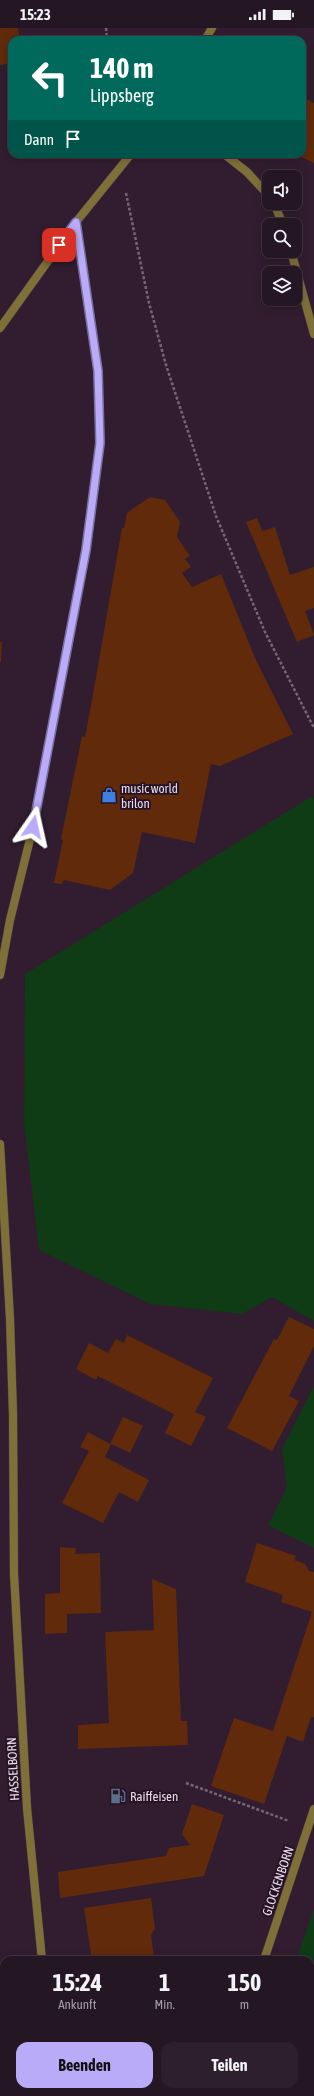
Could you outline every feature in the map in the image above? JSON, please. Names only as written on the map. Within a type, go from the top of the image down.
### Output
[{"type":"street","points":[[0,328],[76,222],[128,158]]},
{"type":"street","points":[[229,158],[247,172],[262,188]]},
{"type":"street","points":[[0,975],[10,920],[33,827],[80,580],[100,443],[98,371],[76,222]]},
{"type":"street","points":[[293,258],[314,334]]},
{"type":"street","name":"HASSELBORN","points":[[0,1144],[10,1327],[14,1574],[27,1808],[42,1956]]},
{"type":"street","name":"GLOCKENBORN","points":[[265,1956],[314,1810]]},
{"type":"path","points":[[121,168],[149,303],[166,365],[216,516],[265,632],[314,728]]},
{"type":"path","points":[[186,1783],[308,1828]]},
{"type":"green space","points":[[312,796],[314,800],[314,1321],[272,1297],[242,1314],[150,1304],[39,1250],[24,1124],[25,974]]},
{"type":"green space","points":[[314,1386],[314,1548],[268,1525],[287,1487],[282,1449]]},
{"type":"green space","points":[[314,1909],[314,1956],[297,1956]]},
{"type":"building","points":[[0,28],[18,28],[19,36],[8,36],[8,64],[0,65]]},
{"type":"building","points":[[306,99],[314,103],[314,163],[303,158],[306,158]]},
{"type":"building","points":[[150,497],[165,500],[180,522],[177,537],[190,556],[185,559],[191,567],[182,573],[192,587],[221,574],[255,658],[293,734],[220,766],[211,764],[195,843],[142,832],[133,873],[110,890],[64,880],[62,884],[54,883],[63,840],[61,839],[82,736],[85,737],[122,528],[124,528],[127,513]]},
{"type":"building","points":[[257,518],[262,531],[275,527],[290,575],[314,567],[314,608],[305,611],[314,635],[297,642],[246,522]]},
{"type":"building","points":[[0,642],[2,642],[1,662],[0,662]]},
{"type":"building","points":[[289,1317],[314,1329],[314,1346],[289,1396],[299,1401],[272,1451],[227,1428],[274,1339],[277,1340]]},
{"type":"building","points":[[127,1335],[213,1378],[195,1412],[206,1417],[191,1446],[165,1433],[174,1414],[98,1376],[96,1380],[76,1369],[89,1343],[108,1353],[116,1339],[124,1343]]},
{"type":"building","points":[[123,1417],[143,1426],[130,1453],[111,1444],[105,1457],[149,1480],[138,1502],[119,1492],[103,1523],[62,1503],[89,1451],[80,1447],[88,1432],[110,1444]]},
{"type":"building","points":[[257,1543],[296,1556],[294,1560],[305,1564],[309,1571],[314,1572],[314,1717],[311,1717],[303,1742],[287,1736],[264,1804],[211,1786],[234,1718],[273,1731],[312,1612],[281,1602],[283,1595],[245,1582]]},
{"type":"building","points":[[60,1547],[76,1548],[75,1554],[100,1553],[101,1613],[67,1614],[67,1633],[45,1634],[45,1594],[60,1593]]},
{"type":"building","points":[[152,1579],[176,1589],[181,1721],[187,1721],[188,1745],[78,1749],[78,1725],[109,1723],[105,1632],[154,1630]]},
{"type":"building","points":[[192,1804],[224,1815],[204,1876],[60,1898],[58,1872],[166,1856],[169,1848],[190,1845],[182,1834]]},
{"type":"building","points":[[151,1898],[155,1929],[151,1935],[154,1956],[91,1956],[84,1908]]},
{"type":"place","name":"music world brilon","points":[[109,795]]},
{"type":"place","name":"Raiffeisen","points":[[118,1796]]},
{"type":"route","points":[[33,827],[86,550],[100,443],[98,371],[76,222],[59,245]]}]
